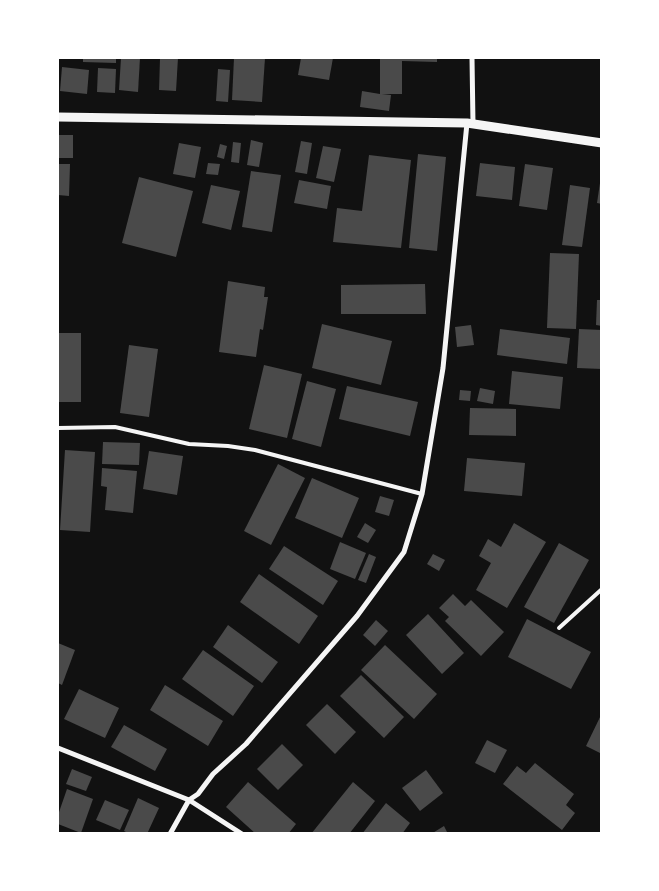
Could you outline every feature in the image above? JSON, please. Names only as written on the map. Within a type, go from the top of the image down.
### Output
[{"type":"street","points":[[170,834],[189,800],[198,794],[213,774],[246,744],[357,616],[404,552],[422,494],[443,368],[470,124],[472,58]]},
{"type":"street","points":[[58,117],[470,124],[602,143]]},
{"type":"street","points":[[58,748],[189,800],[242,834]]},
{"type":"lane","points":[[58,428],[115,427],[189,444],[228,446],[255,450],[422,494]]},
{"type":"lane","points":[[559,628],[602,589]]},
{"type":"building","points":[[83,58],[116,58],[116,63],[83,62]]},
{"type":"building","points":[[121,58],[140,58],[138,92],[119,90]]},
{"type":"building","points":[[160,58],[178,58],[176,91],[159,90]]},
{"type":"building","points":[[234,58],[265,58],[262,102],[232,100]]},
{"type":"building","points":[[301,58],[333,58],[329,80],[298,75]]},
{"type":"building","points":[[380,58],[437,58],[437,62],[402,61],[402,94],[382,94],[391,95],[389,111],[360,107],[362,91],[380,94]]},
{"type":"building","points":[[62,67],[89,70],[87,94],[60,91]]},
{"type":"building","points":[[98,68],[116,69],[115,93],[97,92]]},
{"type":"building","points":[[218,69],[230,70],[228,102],[216,101]]},
{"type":"building","points":[[58,135],[73,135],[73,158],[58,158]]},
{"type":"building","points":[[251,140],[263,143],[259,167],[247,165]]},
{"type":"building","points":[[301,141],[312,143],[307,174],[295,172]]},
{"type":"building","points":[[233,142],[241,143],[239,163],[231,162]]},
{"type":"building","points":[[179,143],[201,147],[195,178],[173,174]]},
{"type":"building","points":[[220,144],[227,146],[224,159],[217,157]]},
{"type":"building","points":[[323,146],[341,149],[334,182],[316,178]]},
{"type":"building","points":[[418,154],[446,157],[437,251],[409,248]]},
{"type":"building","points":[[369,155],[411,160],[401,248],[333,242],[337,208],[362,211]]},
{"type":"building","points":[[208,163],[220,164],[218,175],[206,174]]},
{"type":"building","points":[[480,163],[515,167],[512,200],[476,196]]},
{"type":"building","points":[[58,164],[70,164],[69,196],[58,195]]},
{"type":"building","points":[[525,164],[553,168],[547,210],[519,206]]},
{"type":"building","points":[[251,171],[281,175],[272,232],[242,227]]},
{"type":"building","points":[[139,177],[193,191],[176,257],[122,243]]},
{"type":"building","points":[[299,180],[331,186],[327,209],[294,203]]},
{"type":"building","points":[[600,183],[602,183],[602,204],[597,203]]},
{"type":"building","points":[[211,185],[240,191],[231,230],[202,223]]},
{"type":"building","points":[[570,185],[590,188],[582,247],[562,245]]},
{"type":"building","points":[[550,253],[579,254],[576,329],[547,328]]},
{"type":"building","points":[[228,281],[265,287],[264,297],[268,297],[263,330],[260,329],[256,357],[219,352]]},
{"type":"building","points":[[425,284],[426,314],[341,314],[341,285]]},
{"type":"building","points":[[597,300],[602,300],[602,326],[596,325]]},
{"type":"building","points":[[322,324],[392,341],[381,385],[312,368]]},
{"type":"building","points":[[471,325],[474,345],[457,347],[455,327]]},
{"type":"building","points":[[500,329],[570,338],[567,364],[497,355]]},
{"type":"building","points":[[579,329],[602,330],[602,369],[577,368]]},
{"type":"building","points":[[58,333],[81,333],[81,402],[58,402]]},
{"type":"building","points":[[129,345],[158,349],[149,417],[120,413]]},
{"type":"building","points":[[264,365],[302,374],[287,438],[249,429]]},
{"type":"building","points":[[512,371],[563,377],[560,409],[509,404]]},
{"type":"building","points":[[307,381],[336,389],[321,447],[292,439]]},
{"type":"building","points":[[347,386],[418,402],[410,436],[339,419]]},
{"type":"building","points":[[480,388],[495,391],[493,404],[477,401]]},
{"type":"building","points":[[460,390],[471,391],[470,401],[459,400]]},
{"type":"building","points":[[470,408],[516,409],[516,436],[469,435]]},
{"type":"building","points":[[103,442],[140,443],[139,465],[102,464]]},
{"type":"building","points":[[65,450],[95,452],[90,532],[60,530]]},
{"type":"building","points":[[149,451],[183,456],[177,495],[143,489]]},
{"type":"building","points":[[467,458],[525,463],[522,496],[464,491]]},
{"type":"building","points":[[278,464],[305,478],[271,545],[244,531]]},
{"type":"building","points":[[102,468],[137,471],[133,513],[105,510],[107,487],[101,486]]},
{"type":"building","points":[[312,478],[359,498],[342,538],[295,518]]},
{"type":"building","points":[[380,496],[394,500],[389,516],[375,512]]},
{"type":"building","points":[[365,523],[376,530],[368,543],[357,537]]},
{"type":"building","points":[[514,523],[546,542],[507,608],[476,590],[491,563],[479,556],[488,539],[501,547]]},
{"type":"building","points":[[340,542],[366,553],[355,579],[330,569]]},
{"type":"building","points":[[559,543],[589,560],[554,623],[524,607]]},
{"type":"building","points":[[284,546],[338,581],[323,605],[269,569]]},
{"type":"building","points":[[369,554],[376,557],[366,583],[358,580]]},
{"type":"building","points":[[433,554],[445,560],[439,571],[427,564]]},
{"type":"building","points":[[259,574],[318,616],[299,644],[240,602]]},
{"type":"building","points":[[453,594],[465,606],[471,600],[504,632],[481,656],[445,621],[449,617],[439,608]]},
{"type":"building","points":[[428,614],[464,653],[442,674],[406,635]]},
{"type":"building","points":[[527,619],[591,652],[571,689],[508,657]]},
{"type":"building","points":[[376,620],[388,631],[375,646],[363,635]]},
{"type":"building","points":[[228,625],[278,662],[262,683],[213,647]]},
{"type":"building","points":[[58,643],[75,650],[62,685],[58,683]]},
{"type":"building","points":[[385,645],[437,694],[414,719],[361,670]]},
{"type":"building","points":[[203,650],[254,686],[233,716],[182,679]]},
{"type":"building","points":[[361,675],[404,717],[384,738],[340,696]]},
{"type":"building","points":[[165,685],[223,721],[208,746],[150,710]]},
{"type":"building","points":[[79,689],[119,708],[105,738],[64,719]]},
{"type":"building","points":[[327,704],[356,732],[335,754],[306,725]]},
{"type":"building","points":[[602,713],[602,754],[586,746]]},
{"type":"building","points":[[124,725],[167,749],[155,771],[111,747]]},
{"type":"building","points":[[487,740],[507,750],[495,773],[475,763]]},
{"type":"building","points":[[282,744],[303,765],[278,790],[257,769]]},
{"type":"building","points":[[535,763],[574,794],[566,805],[575,813],[562,830],[503,784],[517,766],[526,773]]},
{"type":"building","points":[[72,769],[92,777],[86,791],[66,784]]},
{"type":"building","points":[[426,770],[443,793],[420,811],[402,788]]},
{"type":"building","points":[[248,782],[296,824],[288,834],[256,834],[226,807]]},
{"type":"building","points":[[353,782],[375,801],[349,834],[311,834]]},
{"type":"building","points":[[67,789],[93,799],[81,833],[58,824],[58,815]]},
{"type":"building","points":[[138,798],[159,808],[147,834],[130,834],[124,831]]},
{"type":"building","points":[[105,800],[129,810],[120,830],[96,820]]},
{"type":"building","points":[[386,803],[410,823],[402,834],[362,834]]},
{"type":"building","points":[[444,826],[448,834],[431,834]]}]
